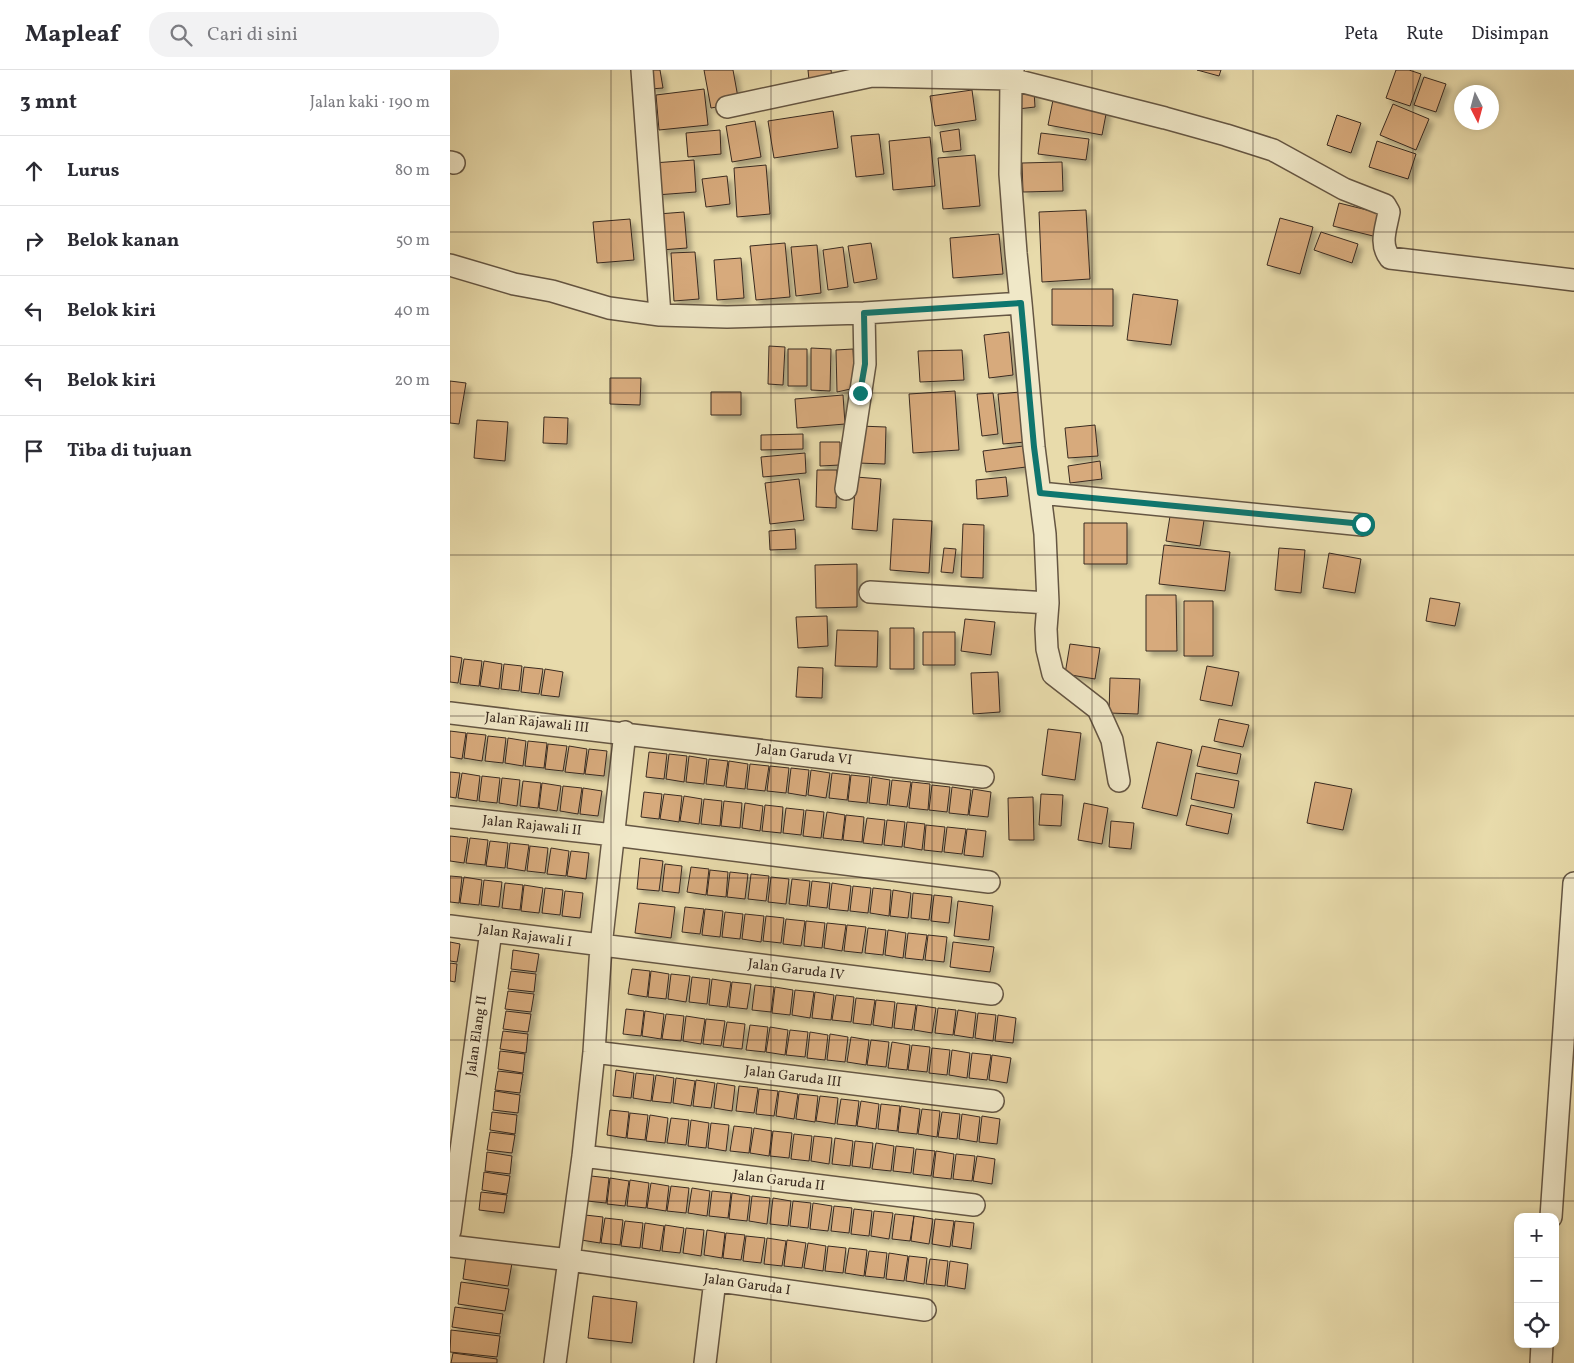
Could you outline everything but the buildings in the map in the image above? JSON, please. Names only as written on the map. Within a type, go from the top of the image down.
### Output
[{"type":"street","points":[[642,70],[660,315]]},
{"type":"street","points":[[727,107],[870,73],[1012,75],[1273,150],[1344,189],[1385,205],[1389,212],[1383,242],[1385,252],[1390,258],[1574,280]]},
{"type":"street","points":[[1012,75],[1010,174],[1034,447],[1048,567],[1047,648],[1053,674],[1098,709],[1112,740],[1119,781]]},
{"type":"street","points":[[450,265],[514,284],[552,291],[609,308],[660,315],[727,317],[864,313],[1021,303]]},
{"type":"street","points":[[846,489],[865,364],[864,313]]},
{"type":"street","points":[[1040,493],[1363,524]]},
{"type":"street","points":[[870,592],[1048,602]]},
{"type":"street","name":"Jalan Rajawali III","points":[[450,712],[625,732]]},
{"type":"street","points":[[555,1363],[583,1156],[594,1052],[601,946],[625,732]]},
{"type":"street","name":"Jalan Garuda VI","points":[[625,732],[983,777]]},
{"type":"street","name":"Jalan Rajawali II","points":[[450,817],[614,835],[989,882]]},
{"type":"street","points":[[1551,1213],[1574,882]]},
{"type":"street","name":"Jalan Rajawali I","points":[[450,926],[601,946]]},
{"type":"street","name":"Jalan Elang II","points":[[450,1231],[491,931]]},
{"type":"street","name":"Jalan Garuda IV","points":[[601,946],[992,994]]},
{"type":"street","name":"Jalan Garuda III","points":[[594,1052],[993,1101]]},
{"type":"street","name":"Jalan Garuda II","points":[[583,1156],[974,1205]]},
{"type":"street","name":"Jalan Garuda I","points":[[450,1246],[570,1260],[925,1310]]},
{"type":"street","points":[[705,1363],[715,1280]]},
{"type":"street","points":[[1541,1363],[1542,1348]]},
{"type":"route","points":[[860,393],[865,364],[864,313],[1021,303],[1040,493],[1363,524]]}]
